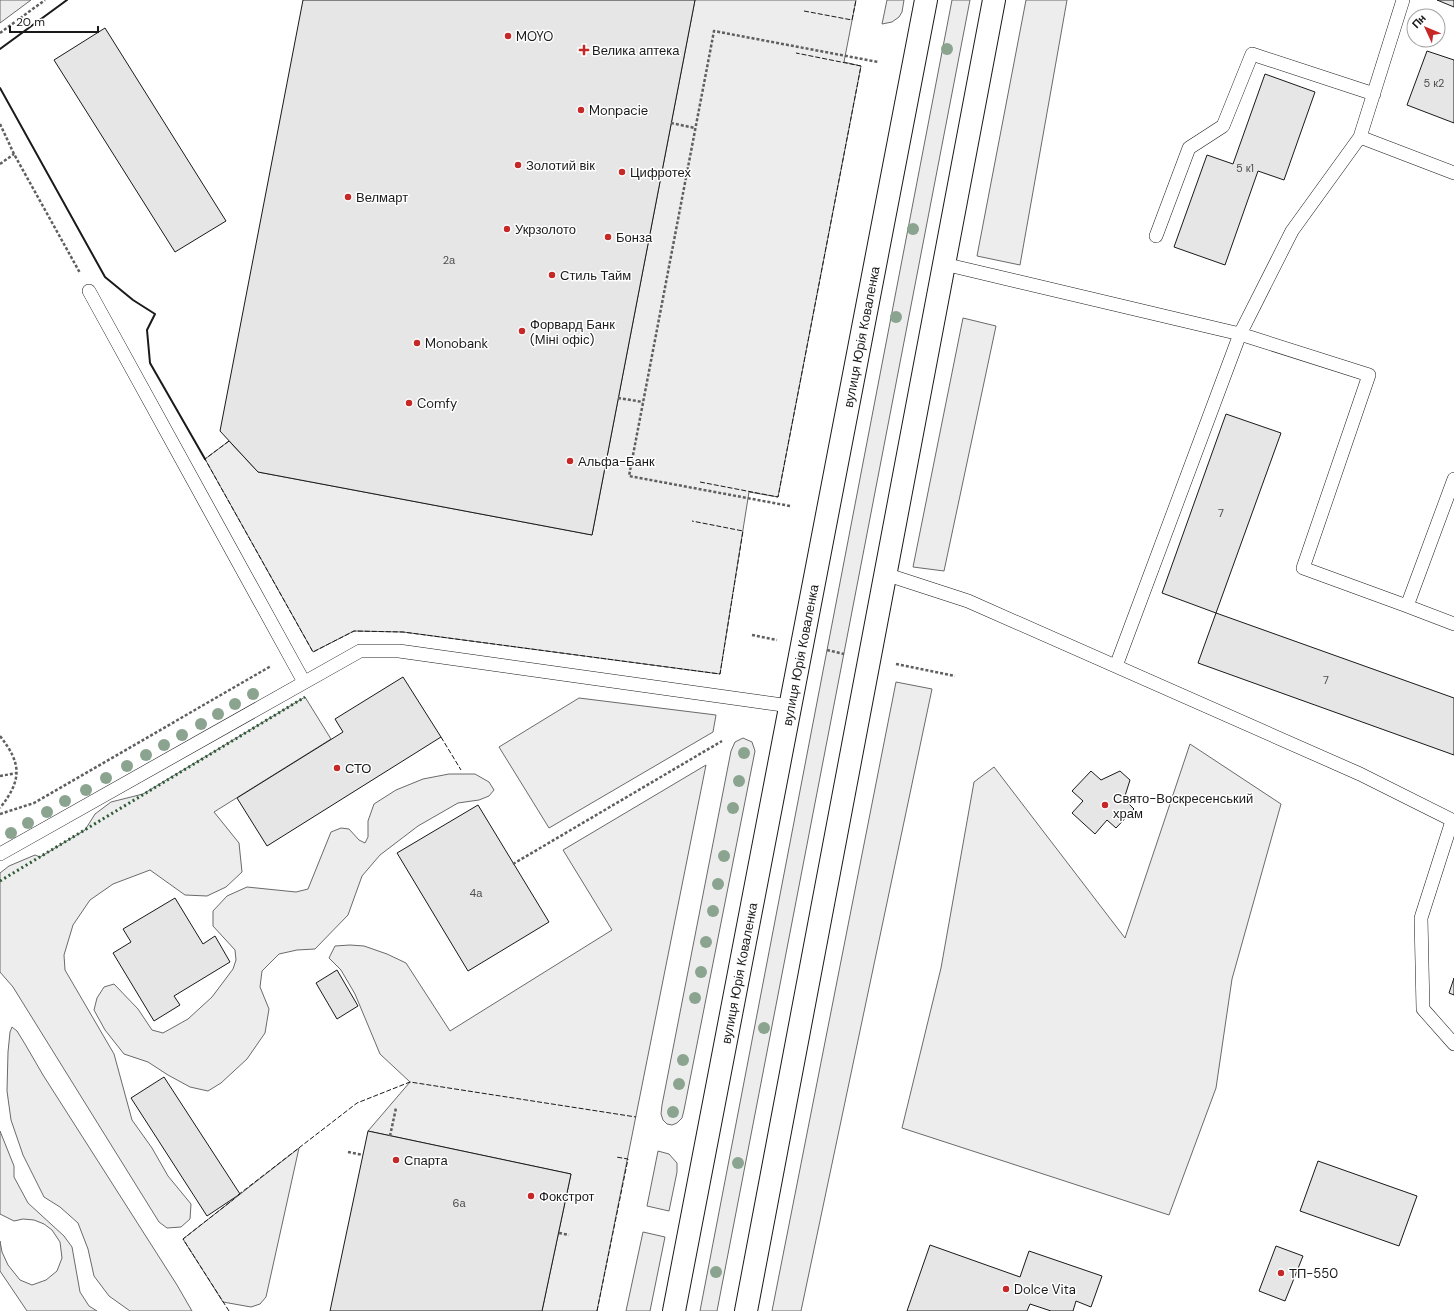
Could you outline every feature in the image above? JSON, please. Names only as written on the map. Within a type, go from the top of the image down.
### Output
[{"type":"main road","name":"вулиця Юрія Коваленка","points":[[674,1311],[926,0]]},
{"type":"main road","points":[[746,1311],[994,0]]},
{"type":"lane","points":[[1116,666],[1240,334],[1292,231],[1360,137],[1404,0]]},
{"type":"lane","points":[[1156,236],[1189,148],[1223,126],[1252,54],[1374,94]]},
{"type":"lane","points":[[1360,137],[1454,173]]},
{"type":"lane","points":[[944,264],[1240,334],[1369,374],[1303,568],[1454,624]]},
{"type":"lane","points":[[89,291],[304,682]]},
{"type":"lane","points":[[1407,606],[1454,479]]},
{"type":"lane","points":[[885,574],[968,601],[1360,774],[1453,821],[1421,918],[1423,1009],[1454,1044]]},
{"type":"lane","points":[[0,854],[360,651],[399,651],[790,706]]},
{"type":"path","points":[[0,33],[45,0]]},
{"type":"path","points":[[790,506],[629,476],[714,31],[878,62]]},
{"type":"path","points":[[671,123],[695,128]]},
{"type":"path","points":[[0,164],[14,154]]},
{"type":"path","points":[[618,398],[642,402]]},
{"type":"path","points":[[0,814],[34,803],[290,656]]},
{"type":"path","points":[[0,736],[14,757],[17,773],[13,787],[6,801],[0,808]]},
{"type":"path","points":[[514,864],[722,741]]},
{"type":"path","points":[[0,776],[17,773]]},
{"type":"path","points":[[390,1136],[396,1108]]},
{"type":"path","points":[[348,1152],[363,1155]]},
{"type":"path","points":[[559,1233],[569,1235]]},
{"type":"shaded area","points":[[0,0],[31,0],[0,23]]},
{"type":"shaded area","points":[[695,0],[856,0],[844,62],[861,66],[778,497],[749,492],[720,674],[403,632],[354,631],[313,652],[205,459],[229,441],[258,472],[592,535]]},
{"type":"shaded area","points":[[887,0],[904,0],[902,12],[899,17],[892,22],[882,24]]},
{"type":"shaded area","points":[[952,0],[970,0],[717,1311],[700,1311]]},
{"type":"shaded area","points":[[1026,0],[1067,0],[1020,265],[977,256]]},
{"type":"shaded area","points":[[963,318],[996,326],[944,571],[913,567]]},
{"type":"shaded area","points":[[896,682],[932,689],[801,1311],[772,1311]]},
{"type":"shaded area","points":[[305,697],[331,739],[214,812],[239,843],[242,872],[226,887],[207,896],[185,895],[150,870],[113,884],[90,900],[73,925],[64,955],[65,970],[114,1054],[132,1120],[152,1148],[168,1176],[191,1204],[190,1219],[181,1227],[167,1228],[159,1222],[13,987],[0,972],[0,873],[9,866],[35,855],[40,857],[85,830],[95,814],[111,802],[143,794]]},
{"type":"shaded area","points":[[579,698],[716,715],[713,732],[549,828],[499,747]]},
{"type":"shaded area","points":[[743,738],[752,742],[755,751],[684,1110],[682,1118],[677,1123],[672,1125],[667,1124],[663,1120],[661,1114],[662,1105],[731,751],[735,742]]},
{"type":"shaded area","points":[[1190,744],[1281,804],[1232,979],[1216,1088],[1169,1215],[902,1128],[941,968],[974,782],[994,767],[1125,938]]},
{"type":"shaded area","points":[[706,765],[597,1311],[542,1311],[571,1174],[368,1131],[410,1082],[380,1054],[355,994],[341,970],[329,958],[335,946],[350,945],[364,946],[387,954],[406,963],[450,1031],[612,930],[563,850]]},
{"type":"shaded area","points":[[449,774],[475,774],[489,782],[494,790],[489,796],[479,800],[458,803],[418,826],[380,855],[362,876],[348,915],[315,949],[297,950],[279,954],[262,971],[260,987],[269,1009],[265,1033],[247,1059],[221,1083],[208,1091],[190,1087],[148,1062],[124,1054],[105,1030],[94,1010],[97,998],[104,987],[114,984],[138,1009],[152,1030],[163,1033],[188,1019],[212,997],[233,969],[236,960],[235,950],[213,926],[213,911],[227,896],[247,887],[296,892],[308,889],[331,832],[341,828],[349,829],[359,840],[365,843],[368,837],[368,821],[374,804],[396,790],[423,779]]},
{"type":"shaded area","points":[[12,1027],[17,1031],[43,1075],[192,1311],[130,1311],[109,1296],[94,1276],[88,1249],[78,1223],[60,1207],[44,1197],[23,1155],[11,1120],[7,1091],[8,1052]]},
{"type":"shaded area","points":[[0,1131],[14,1166],[14,1177],[28,1203],[64,1236],[72,1247],[80,1292],[89,1306],[97,1311],[27,1311],[0,1271],[0,1241],[2,1252],[8,1265],[20,1280],[32,1285],[46,1280],[57,1271],[62,1258],[60,1242],[52,1230],[44,1224],[34,1220],[23,1219],[14,1221],[0,1214]]},
{"type":"shaded area","points":[[299,1148],[266,1297],[260,1304],[251,1307],[223,1302],[183,1239]]},
{"type":"shaded area","points":[[658,1151],[669,1154],[677,1163],[677,1172],[669,1211],[647,1206]]},
{"type":"shaded area","points":[[643,1232],[665,1237],[650,1311],[626,1311]]},
{"type":"building","points":[[303,0],[695,0],[592,535],[258,472],[220,431]]},
{"type":"building","points":[[1437,0],[1454,0],[1454,7]]},
{"type":"building","points":[[105,28],[226,221],[175,252],[54,60]]},
{"type":"building","points":[[1427,51],[1454,60],[1454,123],[1407,105]]},
{"type":"building","points":[[1265,74],[1315,92],[1284,180],[1258,171],[1225,265],[1174,247],[1207,155],[1233,164]]},
{"type":"building","points":[[1226,414],[1281,433],[1216,613],[1162,593]]},
{"type":"building","points":[[1216,613],[1454,698],[1454,755],[1198,663]]},
{"type":"building","name":"СТО","points":[[403,677],[441,737],[267,846],[237,798],[343,732],[335,719]]},
{"type":"building","name":"Свято-Воскресенський храм","points":[[1091,771],[1101,780],[1120,771],[1130,780],[1124,799],[1134,809],[1116,828],[1107,820],[1095,834],[1072,813],[1083,801],[1072,791]]},
{"type":"building","points":[[478,805],[549,922],[468,971],[397,853]]},
{"type":"building","points":[[175,898],[203,944],[215,936],[230,962],[174,996],[180,1005],[154,1021],[113,953],[131,942],[123,929]]},
{"type":"building","points":[[337,970],[358,1006],[337,1019],[316,983]]},
{"type":"building","points":[[1454,978],[1454,995],[1449,993]]},
{"type":"building","points":[[164,1077],[240,1194],[207,1216],[131,1098]]},
{"type":"building","points":[[368,1131],[571,1174],[542,1311],[330,1311]]},
{"type":"building","points":[[1318,1161],[1417,1196],[1399,1246],[1300,1211]]},
{"type":"building","name":"Dolce Vita","points":[[930,1245],[1020,1277],[1029,1251],[1102,1276],[1091,1307],[1076,1301],[1073,1311],[1051,1311],[1030,1304],[1027,1311],[907,1311]]},
{"type":"building","name":"ТП-550","points":[[1276,1246],[1303,1256],[1285,1301],[1259,1291]]},
{"type":"hedge","points":[[0,881],[305,697]]},
{"type":"fence","points":[[804,11],[852,20],[856,0]]},
{"type":"fence","points":[[700,482],[778,497],[861,66],[796,53]]},
{"type":"fence","points":[[229,441],[205,459],[313,652],[354,631],[403,632],[720,674],[743,531],[692,521]]},
{"type":"fence","points":[[441,737],[461,770]]},
{"type":"fence","points":[[238,1195],[357,1103],[410,1082],[636,1117]]},
{"type":"fence","points":[[597,1311],[628,1159],[616,1157]]},
{"type":"fence","points":[[229,1311],[183,1239],[234,1199]]},
{"type":"wall","points":[[0,49],[67,0]]},
{"type":"wall","points":[[0,88],[105,277],[133,300],[155,314],[147,330],[150,363],[205,459]]},
{"type":"place","name":"MOYO","points":[[508,36]]},
{"type":"place","name":"Велика аптека","points":[[584,50]]},
{"type":"place","name":"Monpacie","points":[[581,110]]},
{"type":"place","name":"Золотий вік","points":[[518,165]]},
{"type":"place","name":"Цифротех","points":[[622,172]]},
{"type":"place","name":"Велмарт","points":[[348,197]]},
{"type":"place","name":"Укрзолото","points":[[507,229]]},
{"type":"place","name":"Бонза","points":[[608,237]]},
{"type":"place","name":"Стиль Тайм","points":[[552,275]]},
{"type":"place","name":"Форвард Банк (Міні офіс)","points":[[522,331]]},
{"type":"place","name":"Monobank","points":[[417,343]]},
{"type":"place","name":"Comfy","points":[[409,403]]},
{"type":"place","name":"Альфа-Банк","points":[[570,461]]},
{"type":"place","name":"СТО","points":[[337,768]]},
{"type":"place","name":"Свято-Воскресенський храм","points":[[1105,805]]},
{"type":"place","name":"Спарта","points":[[396,1160]]},
{"type":"place","name":"Фокстрот","points":[[531,1196]]},
{"type":"place","name":"ТП-550","points":[[1281,1273]]},
{"type":"place","name":"Dolce Vita","points":[[1006,1289]]}]
